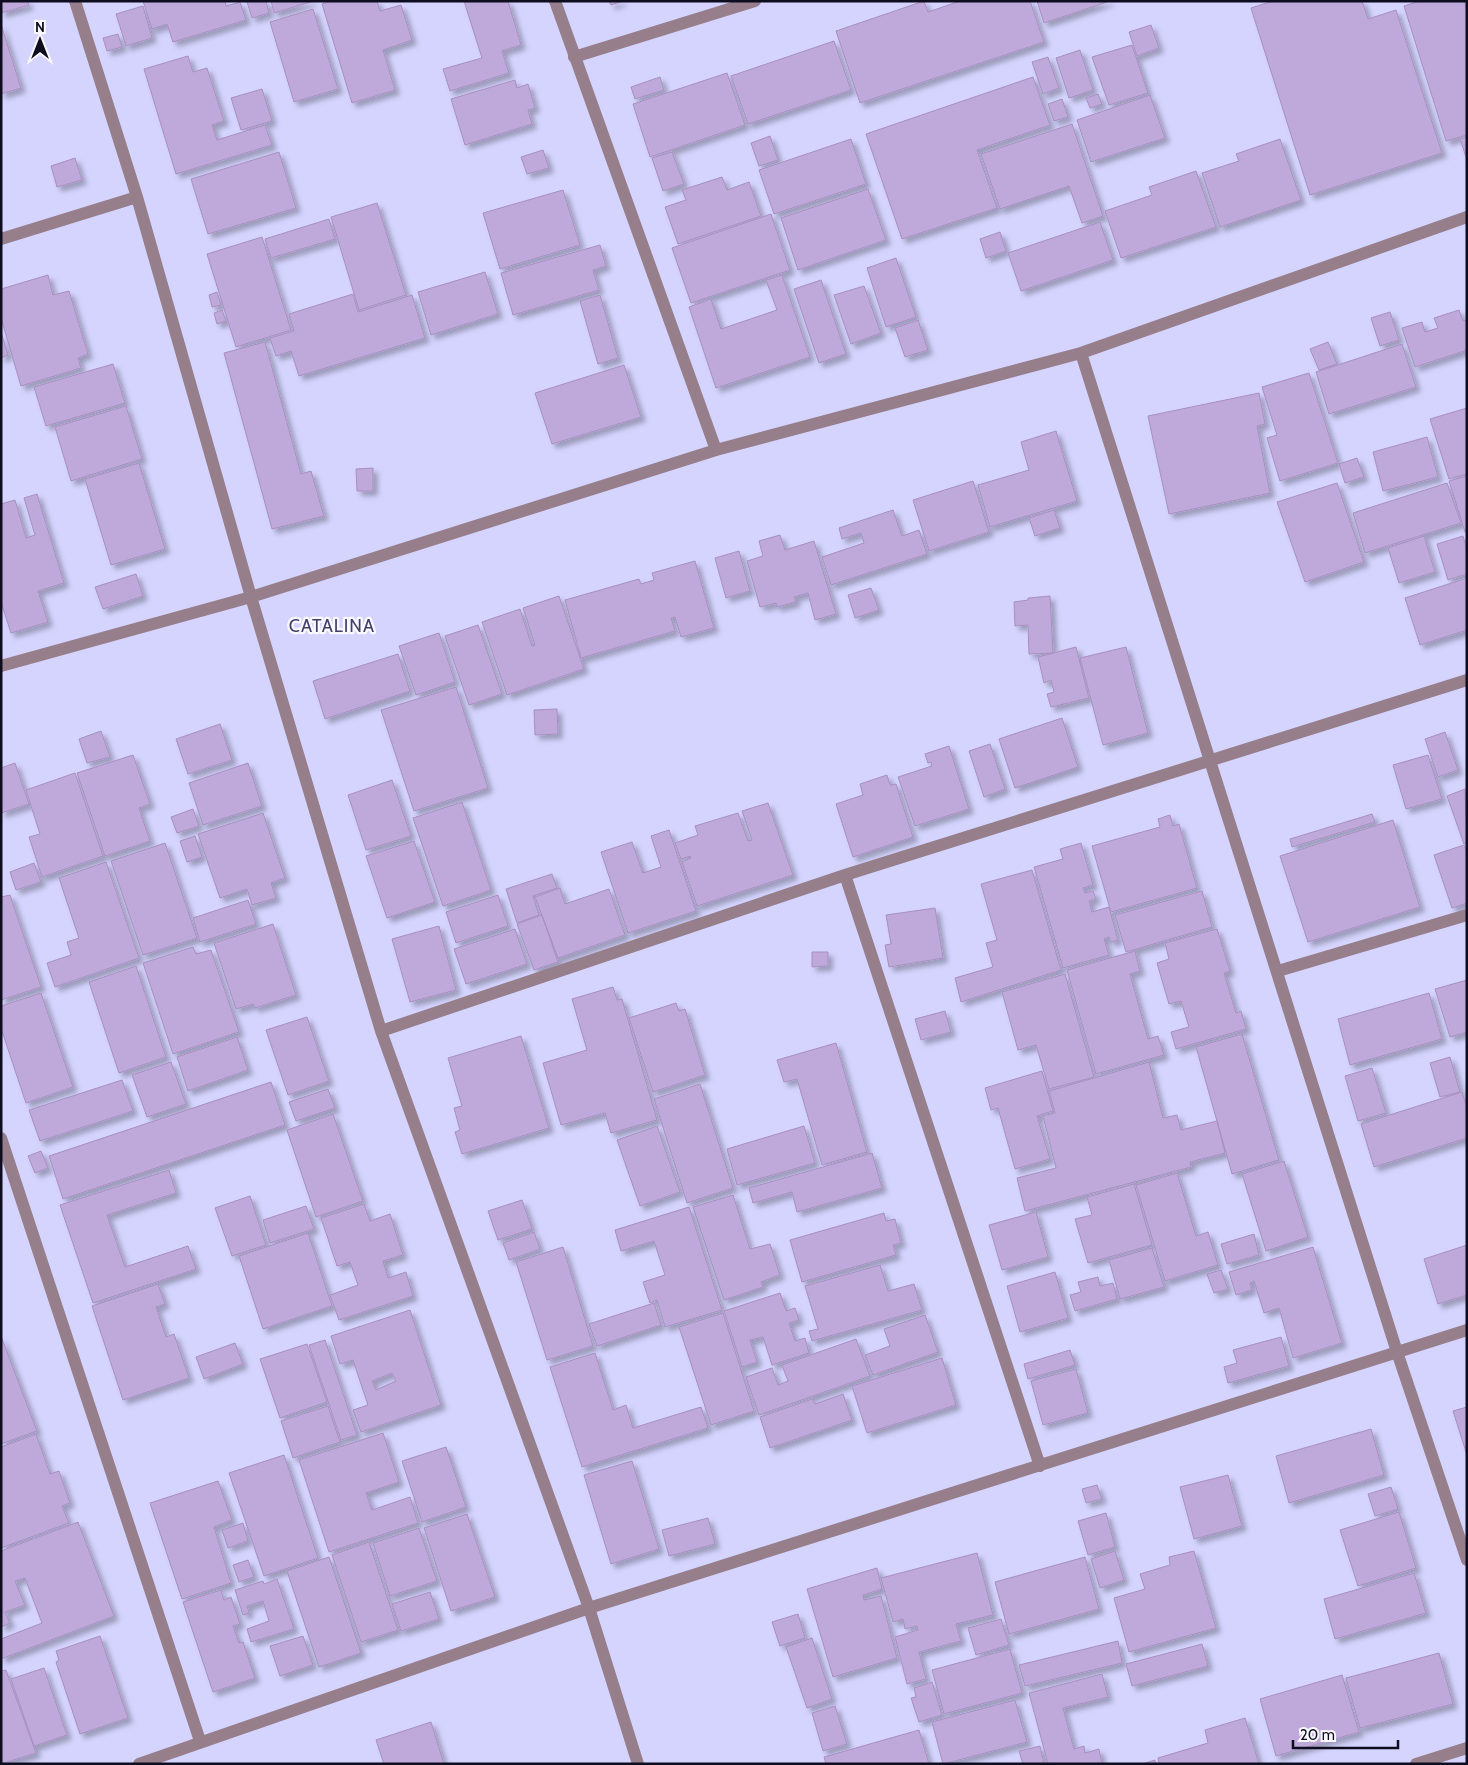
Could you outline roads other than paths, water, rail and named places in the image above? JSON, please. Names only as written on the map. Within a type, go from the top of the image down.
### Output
[{"type":"street","points":[[75,1],[137,197],[251,597],[382,1031],[588,1608],[638,1764]]},
{"type":"street","points":[[556,1],[574,57],[716,450]]},
{"type":"street","points":[[574,57],[755,1]]},
{"type":"street","points":[[1,238],[137,197]]},
{"type":"street","points":[[1,666],[251,597],[716,450],[1081,353],[1467,217]]},
{"type":"street","points":[[1081,353],[1212,761],[1397,1352],[1467,1560]]},
{"type":"street","points":[[382,1031],[845,875],[1467,680]]},
{"type":"street","points":[[845,875],[1040,1466]]},
{"type":"street","points":[[1278,971],[1467,915]]},
{"type":"street","points":[[1,1138],[200,1741]]},
{"type":"street","points":[[139,1764],[200,1741],[588,1608],[1467,1330]]},
{"type":"street","points":[[1416,1764],[1467,1748]]},
{"type":"district","name":"CATALINA","points":[[332,626]]}]
